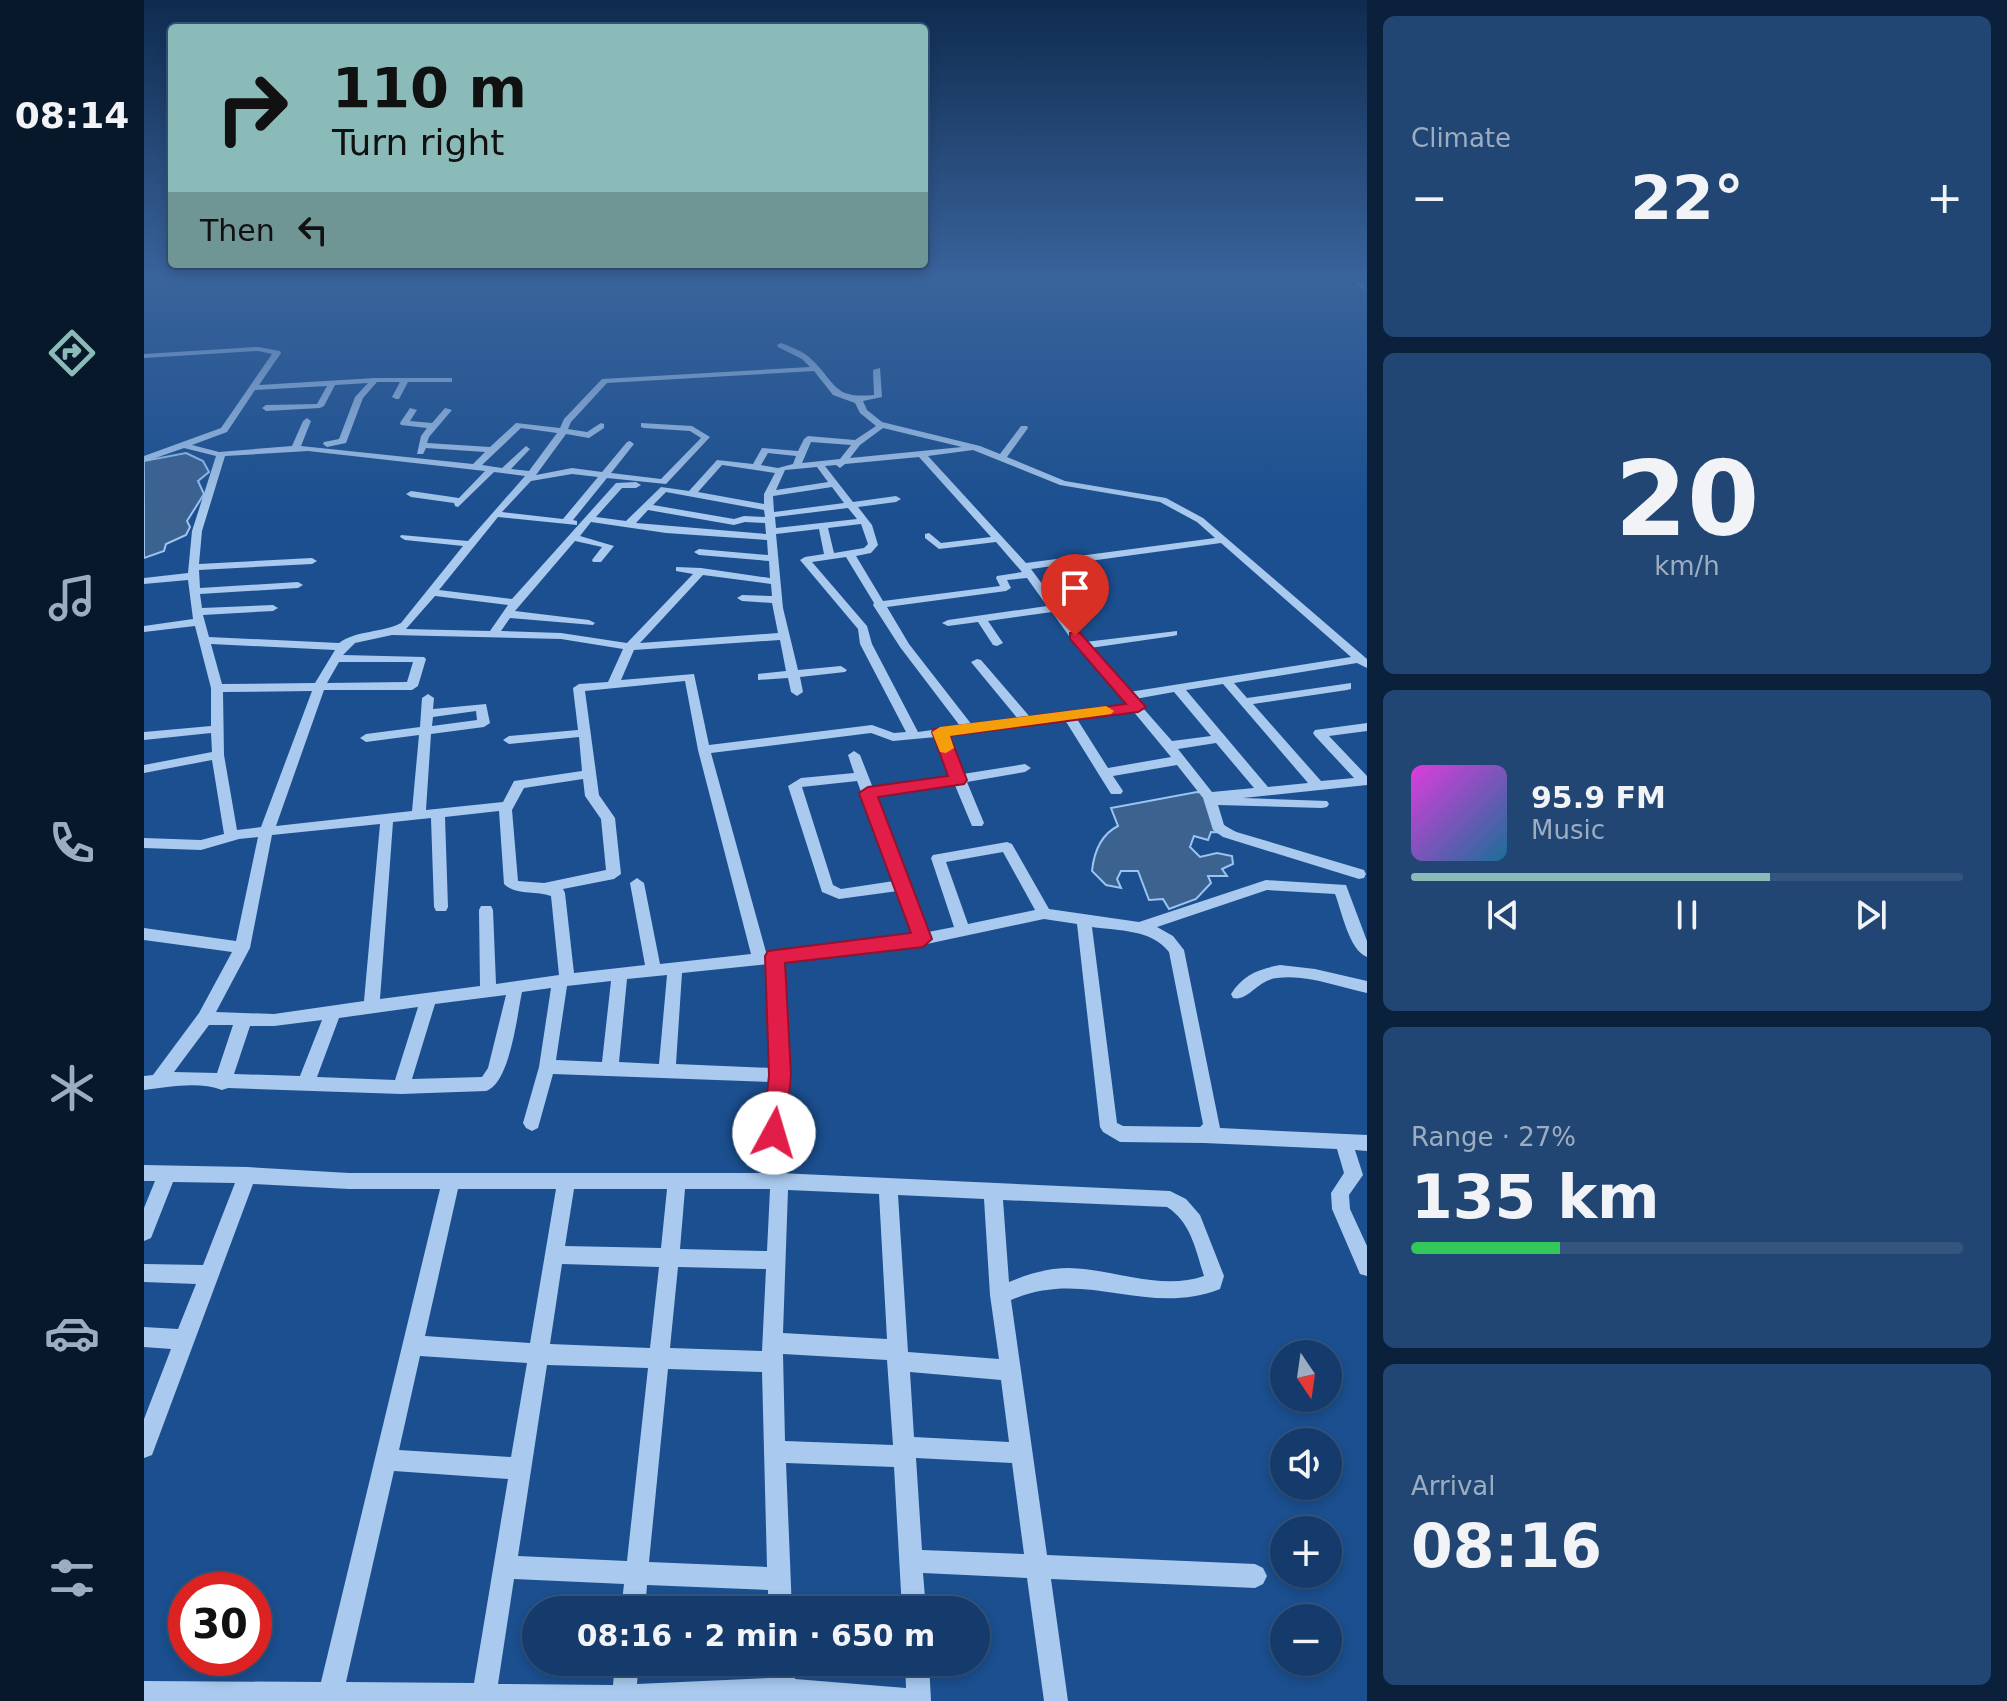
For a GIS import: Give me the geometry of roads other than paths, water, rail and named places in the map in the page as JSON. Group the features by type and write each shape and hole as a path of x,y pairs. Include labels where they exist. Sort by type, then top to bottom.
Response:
{"street":[{"path":"144,459 224,430 276,355"},
{"path":"802,355 836,393 856,399 879,396 877,370"},
{"path":"392,632 405,625 530,476 567,421 605,381 816,369"},
{"path":"396,397 406,379"},
{"path":"255,388 375,380 444,380 434,391"},
{"path":"316,448 343,441 359,397 375,380"},
{"path":"266,408 320,406 333,382"},
{"path":"291,408 302,384"},
{"path":"856,399 880,425 977,448 1063,483 1174,504 1224,540 1363,662"},
{"path":"413,410 404,423 434,426"},
{"path":"417,460 422,445 448,410"},
{"path":"296,448 307,421"},
{"path":"476,466 519,425 592,434 601,426"},
{"path":"184,447 221,454 316,448 506,469 530,476 564,471 664,481 706,437 692,429 644,425"},
{"path":"840,465 857,443 880,425"},
{"path":"1002,458 1024,428"},
{"path":"796,467 808,439 857,443"},
{"path":"566,522 630,444"},
{"path":"422,445 490,450"},
{"path":"691,494 719,463 781,471 977,448"},
{"path":"506,469 526,449"},
{"path":"756,467 765,450 800,454"},
{"path":"221,454 197,531 194,578 198,617 217,688 218,755 230,833 234,836"},
{"path":"923,456 1027,571 1083,646 1169,746 1210,800 1215,822 1228,834 1363,874"},
{"path":"821,467 864,521 873,545 867,551 805,560 863,628 866,644 914,736"},
{"path":"411,494 459,503 493,468"},
{"path":"781,471 769,494 777,600 797,692"},
{"path":"769,494 834,484"},
{"path":"494,633 515,603 619,485 644,486"},
{"path":"629,524 662,489 771,514"},
{"path":"645,507 736,523 771,514 896,499"},
{"path":"495,514 566,522 772,535 864,521"},
{"path":"823,526 829,555"},
{"path":"929,536 936,545 942,546 998,539"},
{"path":"405,537 470,544"},
{"path":"573,537 609,546 597,560"},
{"path":"878,605 1007,588 1001,578 1027,571 1224,540"},
{"path":"699,552 775,559"},
{"path":"849,553 878,605 969,729"},
{"path":"144,581 194,578 312,561"},
{"path":"680,569 776,582"},
{"path":"614,682 630,647 701,571"},
{"path":"194,578 298,585"},
{"path":"432,592 515,603"},
{"path":"742,598 777,600"},
{"path":"144,629 198,617 273,608"},
{"path":"948,623 1057,608"},
{"path":"508,614 589,623"},
{"path":"981,619 997,643"},
{"path":"151,1082 205,1018 242,948 266,833 319,687 339,653 358,638 392,632 494,633 561,636 630,647 783,636"},
{"path":"1083,646 1173,633"},
{"path":"204,640 420,659 412,686 217,688"},
{"path":"977,662 1027,721"},
{"path":"704,750 872,729 893,737 914,736 1069,716 1178,689 1363,662"},
{"path":"762,677 841,670"},
{"path":"588,774 519,784 507,807 511,884 518,887 548,887 614,874 608,818 595,804 588,774 579,688 614,682 690,677 704,750 767,957 780,1075 774,1133"},
{"path":"1226,681 1316,784"},
{"path":"1244,702 1347,686"},
{"path":"1178,689 1263,790"},
{"path":"419,814 428,698"},
{"path":"366,738 484,723 482,707 427,714"},
{"path":"1069,716 1116,791"},
{"path":"1365,781 1319,733 1367,727"},
{"path":"144,736 218,729"},
{"path":"940,732 977,823"},
{"path":"509,740 584,733"},
{"path":"1169,746 1221,738"},
{"path":"144,769 218,755"},
{"path":"854,755 923,939"},
{"path":"1105,773 1180,760"},
{"path":"868,793 1025,768"},
{"path":"862,776 801,782 795,786 827,888 839,894 902,885"},
{"path":"1210,800 1263,790 1365,781"},
{"path":"1210,800 1322,804"},
{"path":"144,843 201,845 234,836 507,807"},
{"path":"438,813 441,907"},
{"path":"371,1007 387,818"},
{"path":"963,932 938,858 1007,847 1044,914"},
{"path":"1144,927 1270,884 1340,889 1363,874"},
{"path":"637,883 653,969"},
{"path":"532,1123 564,981 559,896 548,887"},
{"path":"1340,889 1361,945 1367,951"},
{"path":"486,910 488,991"},
{"path":"205,1018 243,1021 333,1012 620,973 923,939 1044,914 1144,927 1168,940 1176,950 1212,1126 1204,1135"},
{"path":"1084,920 1109,1127 1120,1134 1367,1143"},
{"path":"144,934 242,948"},
{"path":"667,1071 675,967"},
{"path":"1239,994 1248,980 1270,970 1367,987"},
{"path":"610,1069 620,973"},
{"path":"151,1082 479,1086 492,1080 515,988"},
{"path":"401,1087 428,1000"},
{"path":"305,1085 333,1012"},
{"path":"222,1083 243,1021"},
{"path":"547,1067 780,1075"},
{"path":"1343,1142 1354,1175 1340,1193 1341,1209 1367,1267"},
{"path":"144,1173 349,1181 779,1181 1170,1199 1181,1203 1195,1223 1214,1276 1208,1285 1195,1288 1140,1288 1077,1277 1058,1278 1019,1286 1000,1295"},
{"path":"144,1232 167,1173"},
{"path":"144,1447 247,1175"},
{"path":"331,1694 451,1181"},
{"path":"484,1697 566,1181"},
{"path":"634,1596 677,1181"},
{"path":"779,1181 772,1352 780,1596"},
{"path":"888,1187 913,1596"},
{"path":"993,1192 1000,1295 1056,1701"},
{"path":"554,1255 774,1260"},
{"path":"144,1273 209,1275"},
{"path":"144,1337 186,1340"},
{"path":"412,1345 659,1358 772,1352 898,1356 1010,1370"},
{"path":"775,1452 1021,1453"},
{"path":"386,1460 520,1469"},
{"path":"911,1561 1255,1576"},
{"path":"505,1567 779,1579"},
{"path":"624,1697 626,1676"},
{"path":"144,1693 484,1697 783,1695 918,1701 917,1676"}],"water":[{"path":"186,453 203,461 209,472 198,481 204,494 187,521 190,527 186,535 166,544 164,551 144,558 144,461"},
{"path":"1197,792 1207,793 1220,824 1236,833 1211,832 1208,840 1194,836 1190,847 1200,857 1217,853 1232,856 1233,864 1222,869 1227,876 1208,876 1211,883 1196,899 1169,909 1163,899 1149,900 1138,871 1121,871 1117,879 1121,888 1106,885 1092,871 1099,845 1118,826 1111,808"}]}
